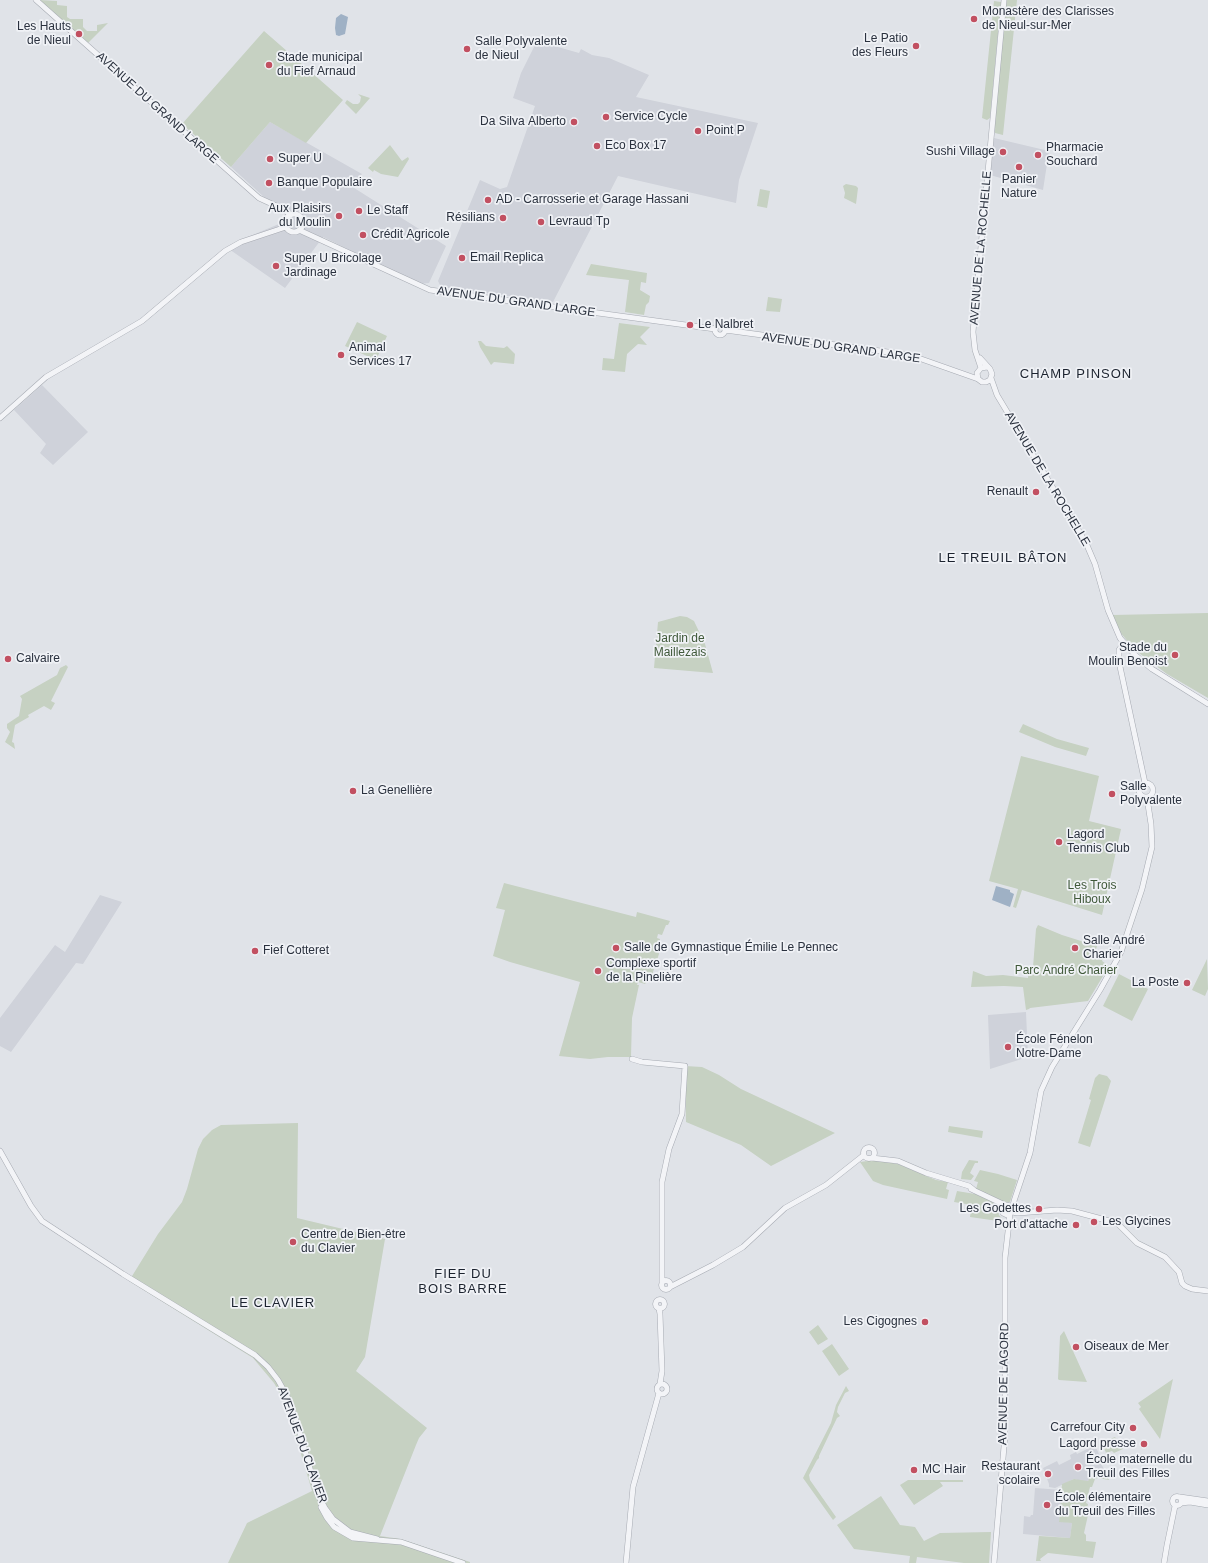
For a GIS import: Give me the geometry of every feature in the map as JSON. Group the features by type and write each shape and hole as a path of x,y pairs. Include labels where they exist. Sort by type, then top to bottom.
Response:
{"street":[{"name":"AVENUE DU GRAND LARGE","path":"36,0 258,198 283,209 290,214"},
{"name":"AVENUE DE LA ROCHELLE","path":"979,369 973,332 1004,0"},
{"path":"283,209 286,219 286,227"},
{"path":"286,219 290,214 296,214 301,217 303,224 302,230 291,231 286,227"},
{"path":"0,418 46,377 142,321 225,251 241,242 286,227"},
{"name":"AVENUE DU GRAND LARGE","path":"302,230 430,290 715,329 716,326 720,325 724,326 725,330 910,355 978,378"},
{"name":"AVENUE DE LA ROCHELLE","path":"976,352 986,367"},
{"path":"986,367 991,371 991,378 984,382 978,378 979,369 986,367"},
{"name":"AVENUE DU GRAND LARGE","path":"955,371 966,372 979,369"},
{"name":"AVENUE DE LA ROCHELLE","path":"991,378 997,395 1080,532 1095,564 1112,621 1124,643 1135,655 1152,669 1208,704"},
{"name":"AVENUE DE LA ROCHELLE","path":"984,382 997,395"},
{"path":"1124,643 1118,650 1119,662 1145,783"},
{"path":"1145,783 1151,785 1153,788 1152,794 1147,798 1142,797 1139,792 1140,787 1145,783"},
{"name":"AVENUE DE LAGORD","path":"994,1563 1004,1435 1005,1258 1008,1210 1014,1201 1030,1153 1041,1091 1047,1078 1100,990 1120,952 1142,889 1152,847 1152,833 1147,798"},
{"path":"632,1059 642,1062 685,1066 682,1114 672,1140 662,1182 662,1275 666,1285 661,1300 655,1304 660,1310"},
{"path":"864,1156 864,1150 868,1148 873,1150 873,1156"},
{"name":"AVENUE DU CLAVIER","path":"0,1151 31,1206 42,1221 130,1278 256,1355 268,1367 278,1380 288,1398 324,1513 334,1527 346,1535 360,1539 377,1539"},
{"path":"666,1285 680,1282 743,1247 785,1208 826,1185 864,1156"},
{"path":"864,1156 869,1159 873,1156 898,1161 926,1173 951,1181 953,1185 974,1190 1008,1210 1018,1213 1057,1210 1072,1211 1117,1223 1137,1243 1166,1257 1179,1272 1185,1286 1192,1289 1208,1291"},
{"path":"626,1563 632,1487 656,1405 661,1393 667,1390 663,1384 662,1371 660,1310 664,1304 661,1300"},
{"path":"661,1393 657,1389 663,1384"},
{"name":"AVENUE DU CLAVIER","path":"317,1493 329,1514 338,1524 350,1532 377,1539 410,1544 463,1563"},
{"path":"1176,1506 1172,1502 1173,1498 1177,1496 1181,1500 1208,1505"},
{"path":"1181,1500 1208,1501"},
{"path":"1164,1563 1166,1545 1176,1506 1179,1505 1181,1500"}],"shaded area":[{"path":"537,41 579,53 581,49 592,55 609,58 649,75 636,97 758,123 739,180 736,203 618,176 553,302 441,287 438,281 480,180 500,189 507,187 535,106 513,98 521,73"},
{"path":"270,122 362,174 351,186 446,246 429,283 420,284 323,237 285,288 226,247 279,224 290,211 264,197 231,167"},
{"path":"994,138 1049,151 1043,190 990,175"},
{"path":"42,385 88,432 53,465 40,453 46,444 14,410"},
{"path":"100,895 122,902 83,964 76,963 11,1052 0,1046 0,1018 55,945 65,952"},
{"name":"École Fénelon Notre-Dame","path":"1026,1012 1028,1057 990,1069 988,1015"},
{"name":"École maternelle du Treuil des Filles","path":"1095,1445 1102,1461 1101,1464 1107,1474 1101,1472 1091,1476 1086,1482 1074,1479 1055,1488 1049,1487 1043,1468 1057,1461 1059,1465 1071,1459 1070,1455 1076,1452 1077,1454"},
{"name":"École élémentaire du Treuil des Filles","path":"1035,1488 1062,1490 1059,1521 1072,1523 1070,1538 1023,1534 1024,1516 1030,1517 1033,1515"}],"green space":[{"path":"39,0 57,1 57,5 67,6 67,17 70,19 83,19 83,27 87,31 97,31 97,25 108,23 88,43"},
{"path":"1006,0 1017,0 1003,135 995,133 994,130"},
{"path":"994,1 1001,2 990,118 987,120 982,118"},
{"name":"Stade municipal du Fief Arnaud","path":"264,31 343,100 306,143 270,122 231,167 182,124"},
{"path":"358,94 370,98 356,114 345,103 347,100 353,104 358,104 361,97"},
{"path":"390,145 402,161 408,157 409,159 398,177 381,174 374,170 373,172 368,168"},
{"path":"846,184 856,186 858,188 856,204 844,198 845,193 843,186"},
{"path":"760,189 770,191 767,208 757,206"},
{"path":"591,264 647,273 646,283 641,282 640,290 650,296 644,315 625,312 629,280 586,275"},
{"path":"768,297 782,299 780,312 766,311"},
{"path":"357,322 387,336 376,360 345,346"},
{"path":"619,323 650,327 640,337 647,345 638,344 627,354 625,372 602,370 603,358 614,359"},
{"path":"478,341 481,341 486,346 504,348 507,346 515,354 514,364 494,362 491,365"},
{"name":"Stade du Moulin Benoist","path":"1208,613 1208,698 1167,674 1135,650 1119,631 1112,615"},
{"name":"Jardin de Maillezais","path":"680,616 687,617 694,621 705,644 713,673 654,668 658,622"},
{"path":"66,665 68,667 51,701 55,703 51,710 44,706 28,715 29,717 15,725 12,742 14,743 15,749 5,742 10,732 7,728 7,724 19,716 22,699 20,696 57,675 60,668"},
{"path":"1023,724 1057,739 1089,748 1086,756 1055,747 1019,732"},
{"name":"Lagord Tennis Club","path":"1021,756 1099,776 1089,821 1121,829 1102,915 1022,890 1016,908 1013,907 1018,889 989,881"},
{"name":"Complexe sportif de la Pinelière","path":"504,883 636,917 637,912 670,921 668,925 666,925 662,935 658,934 657,938 660,939 659,944 656,944 655,946 658,949 659,954 652,975 645,984 638,982 637,985 639,985 632,1018 631,1057 590,1059 559,1056 580,982 493,956 505,910 496,908"},
{"name":"Parc André Charier","path":"1038,925 1062,935 1097,946 1094,956 1103,958 1102,961 1109,966 1088,1001 1030,1008 1026,1010 1023,987 971,987 973,971 986,976 1003,975 1028,978 1029,966 1033,967 1036,929"},
{"path":"1207,959 1208,989 1205,996 1192,990"},
{"path":"1119,974 1148,989 1132,1021 1103,1006"},
{"path":"685,1066 702,1067 719,1075 741,1089 835,1133 771,1166 741,1145 686,1122"},
{"path":"1099,1074 1107,1076 1111,1081 1090,1147 1078,1143 1091,1100 1089,1099 1095,1078"},
{"path":"298,1123 297,1218 385,1239 365,1357 356,1371 427,1428 419,1438 380,1536 401,1539 470,1563 228,1563 247,1523 312,1491 290,1417 281,1395 274,1383 253,1358 129,1281 158,1234 182,1202 198,1149 203,1139 212,1130 221,1125"},
{"path":"949,1126 983,1131 982,1138 948,1132"},
{"path":"875,1160 898,1164 936,1180 948,1182 946,1189 949,1190 947,1199 883,1185 873,1181 860,1162"},
{"path":"969,1160 978,1161 978,1163 975,1163 970,1173 974,1176 971,1180 961,1179 962,1172"},
{"path":"980,1170 1017,1180 1010,1202 1005,1203 976,1189 978,1182 974,1181"},
{"path":"957,1191 976,1193 994,1203 997,1206 999,1215 1005,1222 970,1217 971,1211 966,1204 954,1202"},
{"path":"818,1325 828,1339 818,1345 809,1332"},
{"path":"1064,1331 1087,1382 1058,1379 1060,1336"},
{"path":"832,1344 849,1369 839,1376 822,1351"},
{"path":"1173,1379 1160,1439 1139,1409 1141,1407 1138,1403"},
{"path":"846,1386 849,1391 845,1393 838,1407 837,1412 840,1416 837,1418 819,1458 809,1475 810,1480 836,1517 833,1520 803,1478 831,1423 836,1405"},
{"path":"1115,1437 1123,1449 1114,1453 1112,1451 1106,1453 1102,1442"},
{"path":"1099,1470 1102,1473 1107,1474 1109,1480 1098,1478 1095,1479 1092,1487 1090,1487 1086,1503 1088,1504 1086,1514 1088,1515 1084,1533 1086,1535 1086,1541 1096,1542 1093,1558 1048,1553 1040,1559 1041,1561 1036,1561 1039,1536 1070,1538 1072,1523 1059,1522 1062,1484 1074,1479 1088,1481 1091,1476 1090,1474"},
{"path":"908,1480 963,1480 963,1482 940,1482 943,1486 914,1505 900,1485"},
{"path":"881,1496 900,1525 915,1527 924,1541 940,1533 991,1532 989,1563 964,1563 917,1557 916,1563 909,1563 910,1556 854,1549 837,1525"}],"water":[{"path":"341,14 348,17 345,34 339,36 336,35 335,28 336,18"},
{"path":"996,886 1010,890 1010,892 1014,894 1010,907 992,900"}],"place":[{"name":"Monastère des Clarisses de Nieul-sur-Mer","path":"974,19"},
{"name":"Les Hauts de Nieul","path":"79,34"},
{"name":"Le Patio des Fleurs","path":"916,46"},
{"name":"Salle Polyvalente de Nieul","path":"467,49"},
{"name":"Stade municipal du Fief Arnaud","path":"269,65"},
{"name":"Service Cycle","path":"606,117"},
{"name":"Da Silva Alberto","path":"574,122"},
{"name":"Point P","path":"698,131"},
{"name":"Eco Box 17","path":"597,146"},
{"name":"Sushi Village","path":"1003,152"},
{"name":"Pharmacie Souchard","path":"1038,155"},
{"name":"Super U","path":"270,159"},
{"name":"Panier Nature","path":"1019,167"},
{"name":"Banque Populaire","path":"269,183"},
{"name":"AD - Carrosserie et Garage Hassani","path":"488,200"},
{"name":"Le Staff","path":"359,211"},
{"name":"Aux Plaisirs du Moulin","path":"339,216"},
{"name":"Résilians","path":"503,218"},
{"name":"Levraud Tp","path":"541,222"},
{"name":"Crédit Agricole","path":"363,235"},
{"name":"Email Replica","path":"462,258"},
{"name":"Super U Bricolage Jardinage","path":"276,266"},
{"name":"Le Nalbret","path":"690,325"},
{"name":"Animal Services 17","path":"341,355"},
{"name":"Renault","path":"1036,492"},
{"name":"Stade du Moulin Benoist","path":"1175,655"},
{"name":"Calvaire","path":"8,659"},
{"name":"La Genellière","path":"353,791"},
{"name":"Salle Polyvalente","path":"1112,794"},
{"name":"Lagord Tennis Club","path":"1059,842"},
{"name":"Salle de Gymnastique Émilie Le Pennec","path":"616,948"},
{"name":"Salle André Charier","path":"1075,948"},
{"name":"Fief Cotteret","path":"255,951"},
{"name":"Complexe sportif de la Pinelière","path":"598,971"},
{"name":"La Poste","path":"1187,983"},
{"name":"École Fénelon Notre-Dame","path":"1008,1047"},
{"name":"Les Godettes","path":"1039,1209"},
{"name":"Les Glycines","path":"1094,1222"},
{"name":"Port d'attache","path":"1076,1225"},
{"name":"Centre de Bien-être du Clavier","path":"293,1242"},
{"name":"Les Cigognes","path":"925,1322"},
{"name":"Oiseaux de Mer","path":"1076,1347"},
{"name":"Carrefour City","path":"1133,1428"},
{"name":"Lagord presse","path":"1144,1444"},
{"name":"École maternelle du Treuil des Filles","path":"1078,1467"},
{"name":"MC Hair","path":"914,1470"},
{"name":"Restaurant scolaire","path":"1048,1474"},
{"name":"École élémentaire du Treuil des Filles","path":"1047,1505"}],"district":[{"name":"CHAMP PINSON","path":"1076,374"},
{"name":"LE TREUIL BÂTON","path":"1003,558"},
{"name":"FIEF DU BOIS BARRE","path":"463,1282"},
{"name":"LE CLAVIER","path":"273,1303"}],"park label":[{"name":"Les Trois Hiboux","path":"1092,893"}]}
